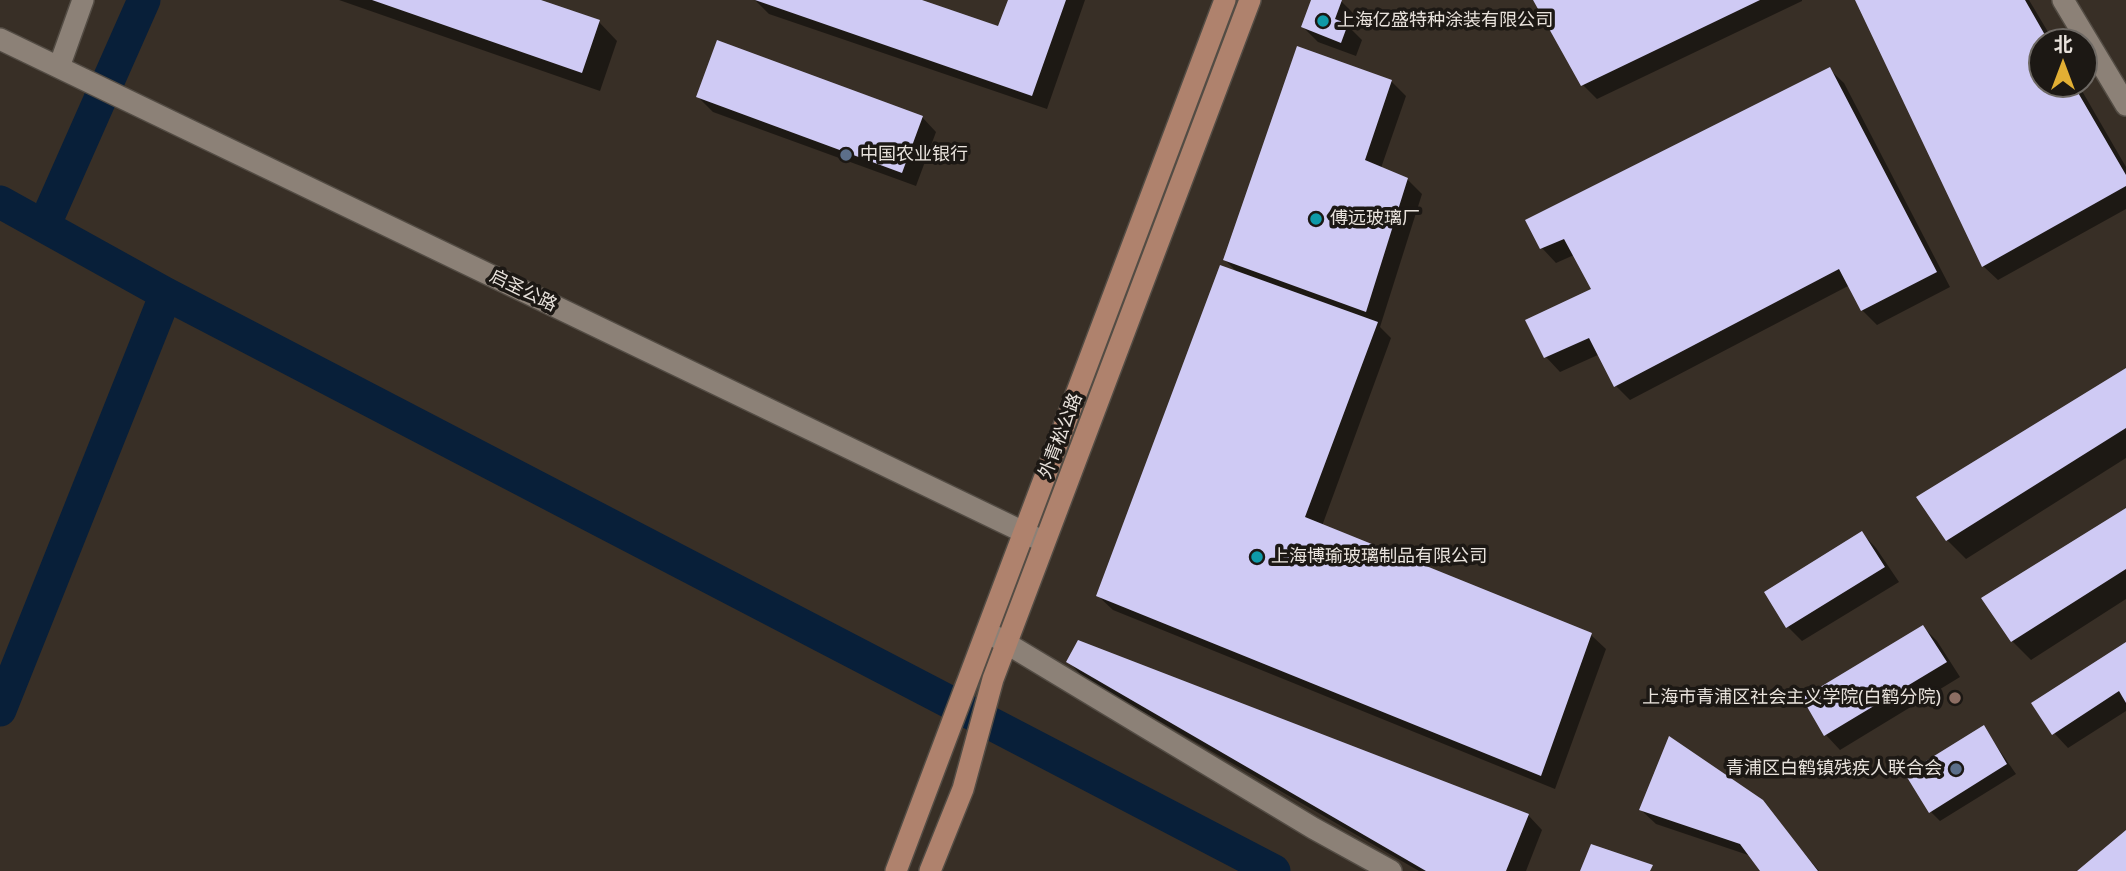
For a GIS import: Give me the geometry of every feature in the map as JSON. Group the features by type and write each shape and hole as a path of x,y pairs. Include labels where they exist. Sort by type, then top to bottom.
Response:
{"main road":[{"name":"外青松公路","path":"896,871 1225,0"},
{"name":"外青松公路","path":"930,871 963,789 993,678 1250,0"}],"street":[{"path":"59,67 83,0"},
{"path":"2063,0 2126,105"},
{"name":"启圣公路","path":"0,39 1045,542"},
{"path":"987,631 1006,646 1391,871"}],"building":[{"path":"372,0 541,0 600,20 582,73"},
{"path":"755,0 922,0 998,26 1008,0 1066,0 1032,96"},
{"name":"上海亿盛特种涂装有限公司","path":"1311,0 1342,0 1335,19 1348,24 1341,43 1301,27"},
{"path":"1533,0 1760,0 1581,86"},
{"path":"1855,0 2025,0 2041,28 2028,28 2028,98 2081,98 2126,175 2126,186 1982,267"},
{"path":"717,40 923,116 902,173 696,97"},
{"name":"傅远玻璃厂","path":"1297,46 1392,80 1365,160 1408,178 1366,312 1223,260"},
{"path":"1830,67 1937,272 1861,311 1839,269 1614,387 1589,338 1544,358 1525,320 1591,289 1564,239 1540,249 1525,220"},
{"name":"上海博瑜玻璃制品有限公司","path":"1220,265 1378,322 1305,517 1592,633 1541,776 1096,596"},
{"path":"2126,368 2126,428 1946,541 1916,497"},
{"path":"2126,508 2126,569 2011,642 1981,598"},
{"path":"1862,531 1885,567 1786,628 1764,592"},
{"path":"1923,625 1947,662 1824,736 1802,698"},
{"path":"1078,640 1529,814 1506,871 1426,871 1066,662"},
{"path":"2126,642 2126,703 2119,691 2052,735 2031,703"},
{"name":"青浦区白鹤镇残疾人联合会","path":"1984,725 2007,764 1929,813 1905,774"},
{"path":"1669,736 1763,800 1818,871 1760,871 1740,844 1639,810"},
{"path":"2126,830 2126,871 2077,871"},
{"path":"1591,844 1653,865 1650,871 1580,871"}],"waterway":[{"path":"44,226 144,0"},
{"path":"0,202 166,294 1274,871"},
{"path":"0,710 166,294"}],"place":[{"name":"上海亿盛特种涂装有限公司","path":"1323,21"},
{"name":"中国农业银行","path":"846,155"},
{"name":"傅远玻璃厂","path":"1316,219"},
{"name":"上海博瑜玻璃制品有限公司","path":"1257,557"},
{"name":"上海市青浦区社会主义学院(白鹤分院)","path":"1955,698"},
{"name":"青浦区白鹤镇残疾人联合会","path":"1956,769"}]}
